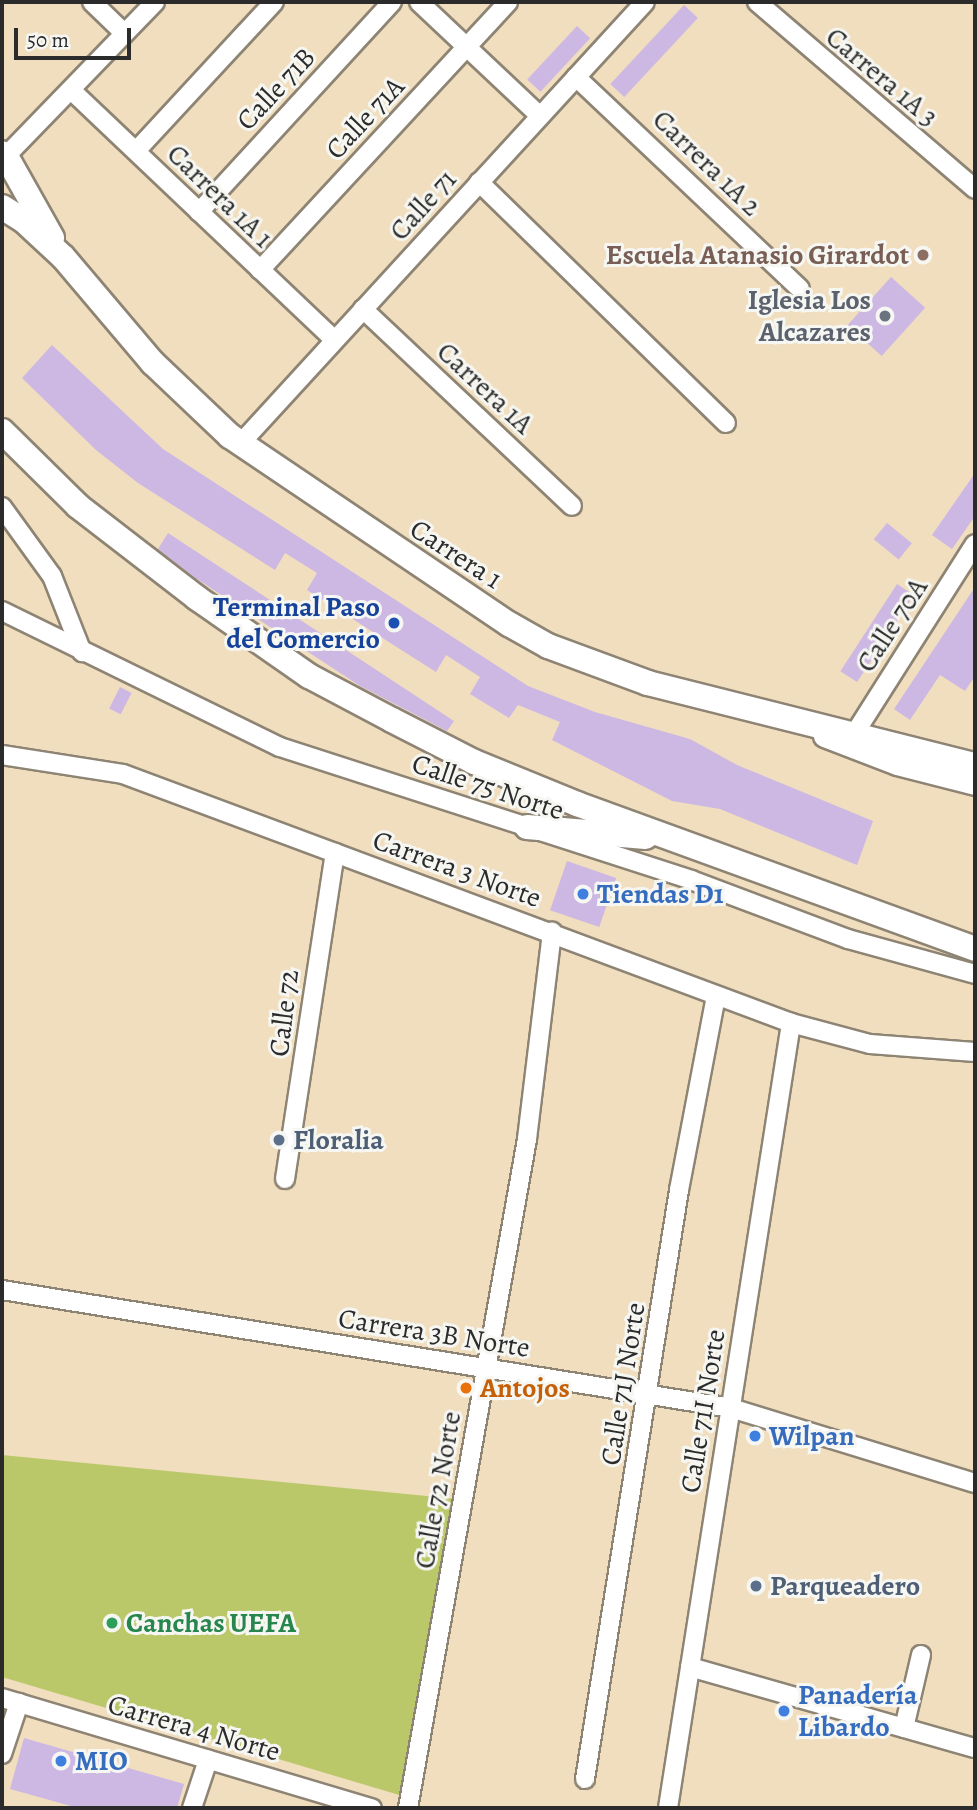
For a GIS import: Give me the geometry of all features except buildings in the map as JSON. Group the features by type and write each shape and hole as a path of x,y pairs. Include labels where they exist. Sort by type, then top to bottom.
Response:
{"highway":[{"path":"4,153 63,257"},
{"name":"Carrera 1","path":"2,207 23,220 63,257 153,363 240,444 548,646 648,683 775,718"},
{"path":"2,431 78,506 130,549 309,676 474,762 577,804 685,840 735,863 975,949"},
{"path":"775,718 975,765"},
{"path":"527,827 685,840"}],"main road":[{"name":"Carrera 1","path":"775,718 897,764 975,784"}],"street":[{"path":"92,2 124,33"},
{"path":"4,153 71,90 155,2"},
{"path":"135,151 274,2"},
{"name":"Calle 71B","path":"199,212 392,2"},
{"path":"419,2 540,116"},
{"name":"Calle 71A","path":"260,270 509,2"},
{"name":"Calle 71","path":"240,444 645,2"},
{"name":"Carrera 1A 3","path":"757,2 975,189"},
{"name":"Carrera 1A 2","path":"576,77 800,289"},
{"name":"Carrera 1A 1","path":"71,90 334,340"},
{"path":"479,182 726,423"},
{"name":"Carrera 1A","path":"363,309 572,506"},
{"path":"2,507 52,576 82,652"},
{"name":"Calle 70A","path":"853,736 975,544"},
{"name":"Calle 75 Norte","path":"2,611 280,747 691,880 848,939 975,974"},
{"name":"Carrera 3 Norte","path":"2,755 123,774 552,931 791,1023 870,1044 975,1052"},
{"name":"Calle 72","path":"285,1179 335,853"},
{"name":"Calle 72 Norte","path":"408,1808 527,1139 552,931"},
{"name":"Calle 71J Norte","path":"585,1779 649,1395 679,1190 716,996"},
{"name":"Calle 71I Norte","path":"668,1808 791,1023"},
{"name":"Carrera 3B Norte","path":"2,1290 731,1408 975,1483"},
{"path":"904,1728 921,1656"},
{"path":"690,1667 975,1748"},
{"path":"2,1754 10,1701"},
{"name":"Carrera 4 Norte","path":"10,1701 372,1808"},
{"path":"192,1808 208,1760"}],"green space":[{"path":"2,1455 458,1499 406,1797 2,1677"}],"place":[{"name":"Escuela Atanasio Girardot","path":"923,255"},
{"name":"Iglesia Los Alcazares","path":"885,316"},
{"name":"Terminal Paso del Comercio","path":"394,623"},
{"name":"Tiendas D1","path":"583,894"},
{"name":"Floralia","path":"279,1140"},
{"name":"Antojos","path":"466,1388"},
{"name":"Wilpan","path":"755,1436"},
{"name":"Parqueadero","path":"756,1586"},
{"name":"Canchas UEFA","path":"112,1623"},
{"name":"Panadería Libardo","path":"784,1711"},
{"name":"MIO","path":"61,1761"}]}
